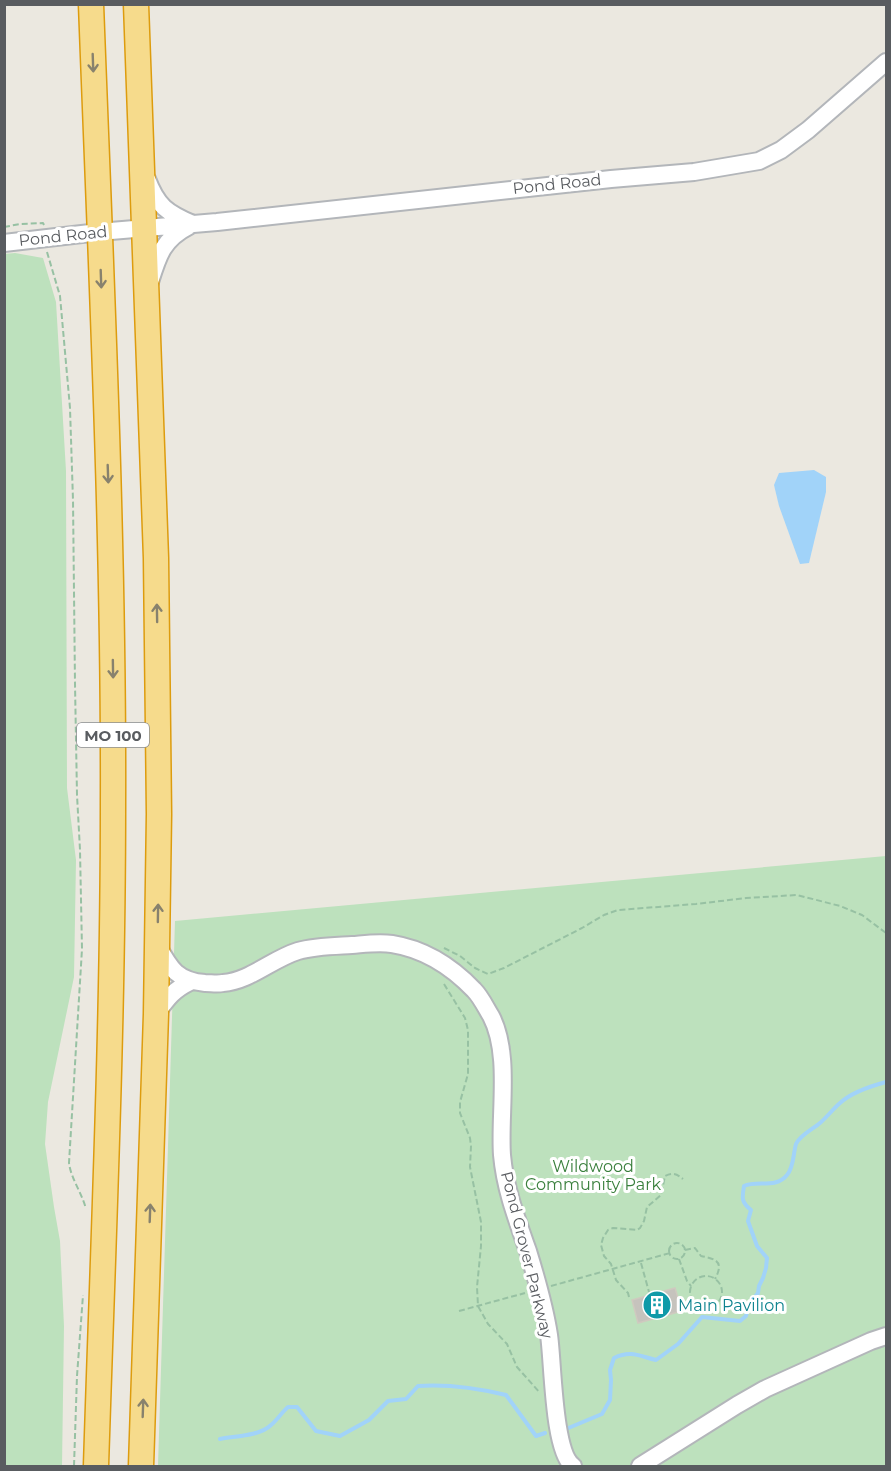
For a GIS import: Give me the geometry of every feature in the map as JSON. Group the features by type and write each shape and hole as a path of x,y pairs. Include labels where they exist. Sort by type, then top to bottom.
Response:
{"highway":[{"name":"MO 100","path":"91,4 111,562 113,817 110,1030 96,1467"},
{"name":"MO 100","path":"136,4 157,611 159,804 156,1014 141,1467"}],"street":[{"name":"Pond Road","path":"4,243 538,186 694,172 759,161 781,150 808,130 886,62"},
{"path":"142,166 153,194 160,204 169,213 194,224"},
{"name":"Pond Road","path":"147,294 164,246 176,233 194,224"},
{"path":"156,1014 169,996 190,982 168,964 157,944"},
{"name":"Pond Grover Parkway","path":"190,982 231,982 292,953 307,949 391,944 418,950 434,958 475,991 492,1018 502,1050 502,1156 507,1186 538,1289 549,1336 558,1425 564,1454 573,1467"},
{"path":"640,1467 765,1389 886,1336"}],"path":[{"path":"4,227 44,223 48,257 60,296 70,408 74,500 75,684 82,949 69,1163 83,1198 86,1216"},
{"path":"434,958 439,948 446,948 488,974 618,910 797,895 840,906 862,915 886,933"},
{"path":"443,981 465,1018 468,1030 468,1074 460,1101 460,1113 470,1138 470,1167 481,1222 478,1306 488,1324 507,1344 517,1367 541,1394"},
{"path":"629,1297 616,1280 611,1264 604,1256 601,1245 603,1239 608,1230 613,1228 637,1230 640,1228 647,1207 661,1195 665,1176 673,1173 683,1179"},
{"path":"679,1259 673,1258 670,1249 674,1244 681,1245 685,1250"},
{"path":"685,1250 695,1248 701,1256 716,1260 719,1266 715,1279"},
{"path":"679,1259 685,1250"},
{"path":"459,1311 670,1253"},
{"path":"679,1259 691,1286"},
{"path":"640,1263 649,1292"},
{"path":"708,1276 720,1284 722,1294 718,1303 709,1308 699,1307 694,1304 690,1295 691,1286 699,1278 708,1276"},
{"path":"74,1467 83,1289"}],"green space":[{"path":"15,253 43,258 56,302 66,471 67,788 76,860 74,977 48,1102 45,1144 60,1241 64,1326 62,1466 4,1466 4,254"},
{"name":"Wildwood Community Park","path":"886,856 886,1466 158,1466 175,921"}],"water":[{"path":"814,470 826,477 826,492 809,563 800,564 779,506 774,485 779,473"}],"building":[{"name":"Main Pavilion","path":"675,1288 682,1311 638,1323 632,1300"}],"waterway":[{"path":"566,1429 602,1414 610,1400 610,1370 614,1358 630,1354 656,1360 678,1344 702,1317 740,1321 746,1316 749,1304 758,1293 767,1258 757,1246 748,1221 751,1210 743,1200 744,1186 772,1183 783,1179 791,1168 796,1144 800,1138 845,1099 862,1090 886,1082"},
{"path":"220,1439 247,1435 266,1429 288,1407 297,1407 316,1431 340,1436 369,1420 388,1401 406,1399 418,1386 462,1387 506,1395 536,1436 545,1433"}],"place":[{"name":"Main Pavilion","path":"657,1305"}]}
